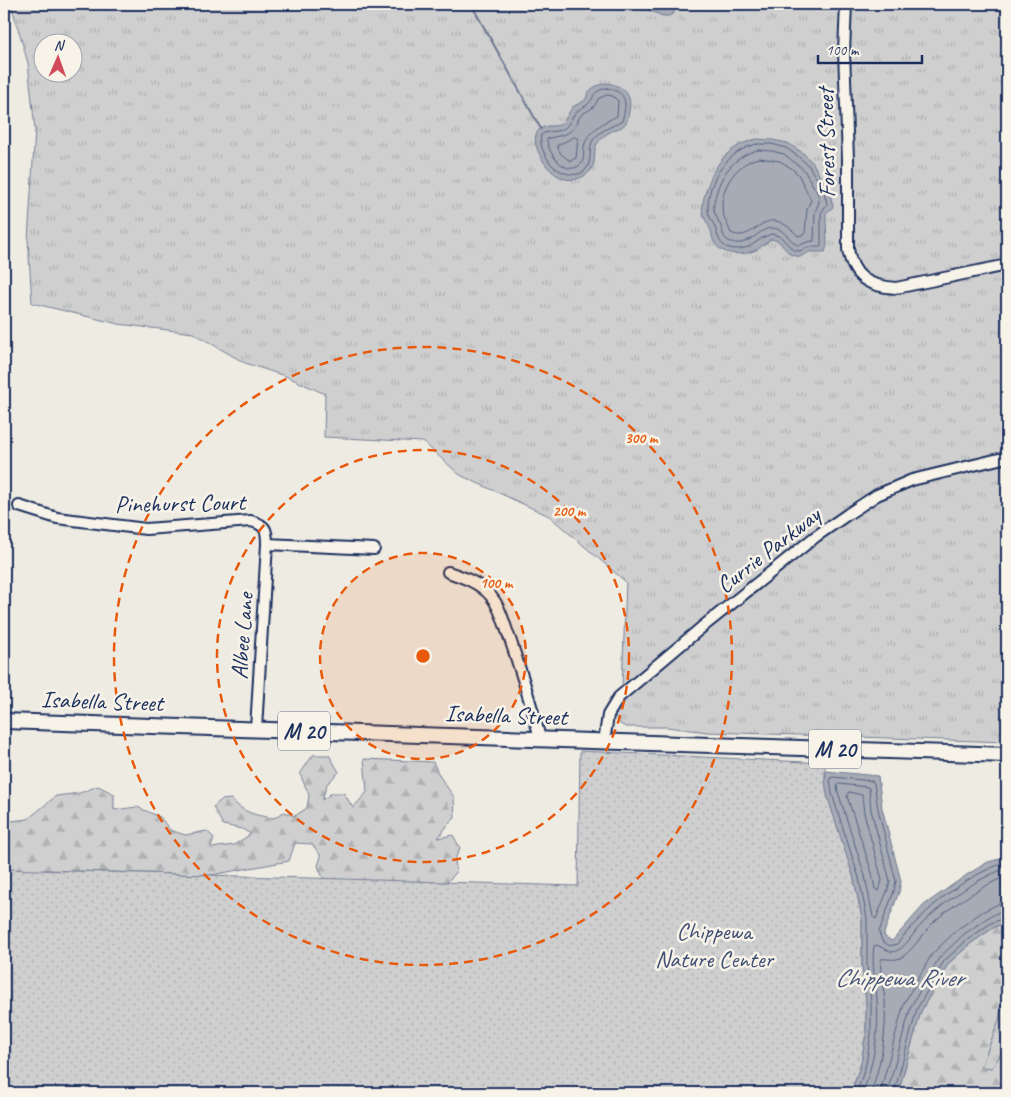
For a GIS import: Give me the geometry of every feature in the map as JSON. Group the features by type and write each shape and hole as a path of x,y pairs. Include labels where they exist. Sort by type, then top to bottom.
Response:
{"highway":[{"name":"Isabella Street","path":"4,721 1007,755"}],"street":[{"name":"Forest Street","path":"846,4 844,52 848,159 848,249 850,262 861,279 879,287 896,288 1007,265"},
{"name":"Currie Parkway","path":"604,742 608,715 619,697 700,628 815,537 877,495 912,480 1007,458"},
{"name":"Pinehurst Court","path":"19,506 57,518 146,529 251,521 260,523 267,532 268,544"},
{"path":"268,544 374,549"},
{"name":"Albee Lane","path":"256,729 268,544"},
{"path":"448,572 480,586 491,596 499,609 530,696 540,739"}],"green space":[{"path":"11,4 1007,4 1007,742 708,732 666,727 626,727 620,724 615,716 622,688 626,582 549,516 460,475 423,442 324,437 325,394 288,377 245,363 193,333 118,324 32,303 28,240 35,130 28,63"},
{"name":"Chippewa Nature Center","path":"580,751 825,763 825,781 854,879 862,918 862,965 866,1002 866,1033 861,1063 851,1093 4,1093 4,869 578,886"},
{"path":"313,755 329,755 339,772 327,784 322,800 332,793 344,793 353,808 367,792 364,759 433,762 440,777 454,797 455,818 438,838 453,835 460,848 455,859 456,873 447,882 431,892 342,889 323,878 318,866 321,856 312,844 295,843 289,861 211,875 45,870 4,880 4,822 28,819 56,796 80,793 98,786 114,794 114,810 137,807 160,817 170,830 185,835 207,831 214,838 211,848 234,845 251,834 242,829 223,825 213,807 221,800 231,799 241,808 256,815 274,818 284,812 295,816 307,808 309,795 300,774"},
{"path":"1007,921 1007,993 1003,997 999,1020 981,1067 992,1068 1003,1050 1007,1047 1007,1093 898,1093 921,1011 948,964 970,944"},
{"path":"1007,993 1007,1047 1003,1050 992,1069 981,1067 999,1020 1003,997"}],"water":[{"path":"594,4 673,4 675,8 674,13 669,16 663,16 645,9"},
{"path":"607,83 618,86 628,95 630,105 626,122 622,127 603,137 597,144 593,166 587,174 569,180 557,175 543,161 536,146 536,134 543,128 562,123 573,107 583,102 591,90 596,86"},
{"path":"757,139 788,143 803,153 813,163 829,189 833,207 826,213 827,244 825,252 809,252 800,257 790,254 778,241 771,239 756,250 739,254 733,254 717,247 702,211 709,181 724,157 738,146"},
{"name":"Chippewa River","path":"826,771 878,776 882,808 901,881 899,892 884,933 885,937 892,941 924,905 988,862 1007,857 1007,921 970,944 948,964 921,1011 898,1093 851,1093 861,1063 866,1033 866,1002 862,965 862,918 854,879 827,795"}],"waterway":[{"path":"471,4 541,129"}]}
